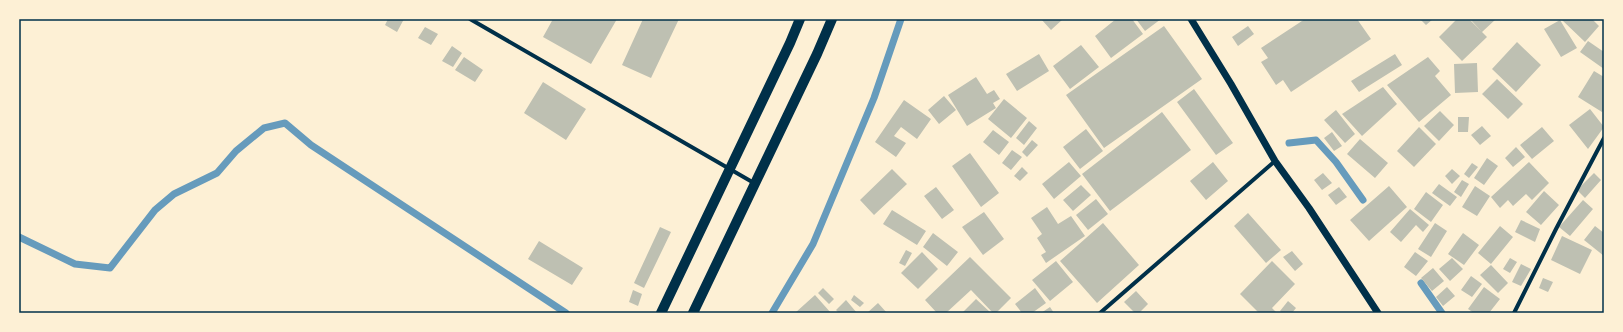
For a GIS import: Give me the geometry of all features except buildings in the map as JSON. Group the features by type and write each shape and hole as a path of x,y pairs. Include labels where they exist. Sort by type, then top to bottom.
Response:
{"main road":[{"path":"661,313 800,19"},
{"path":"693,313 817,54 832,19"}],"street":[{"path":"470,19 755,184"},
{"path":"1191,19 1231,84 1275,161 1309,208 1378,313"},
{"path":"1514,313 1604,138"},
{"path":"1100,313 1275,161"}],"waterway":[{"path":"772,313 813,244 874,98 901,19"},
{"path":"19,237 75,264 110,268 155,210 174,194 217,173 236,151 264,128 285,123 311,145 566,313"},
{"path":"1289,143 1316,140 1336,162 1363,200"},
{"path":"1421,283 1442,313"}]}
